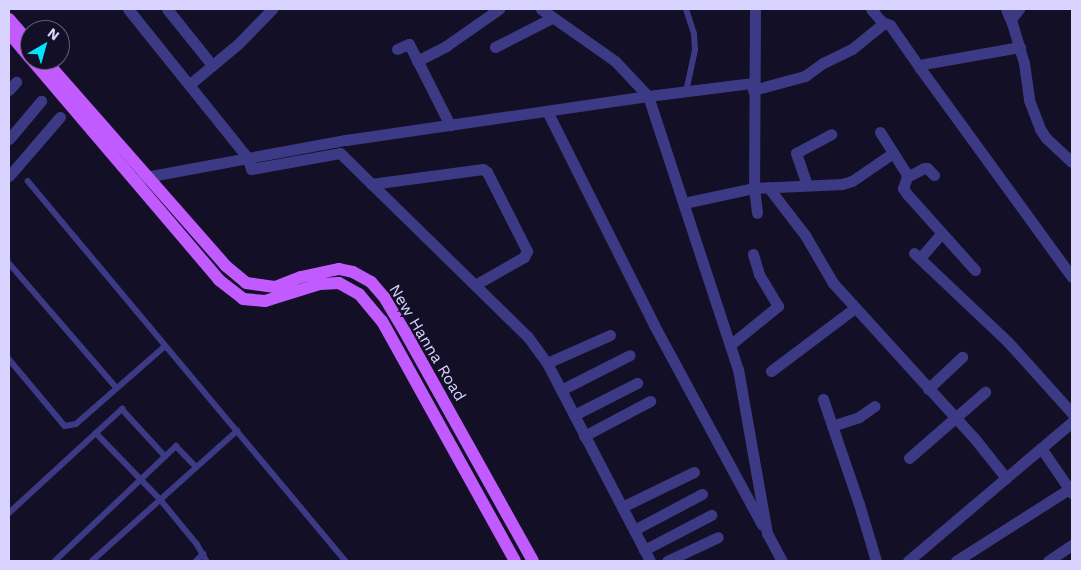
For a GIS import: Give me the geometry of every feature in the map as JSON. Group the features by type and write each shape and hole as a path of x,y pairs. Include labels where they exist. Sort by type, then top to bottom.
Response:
{"main road":[{"path":"9,19 20,32"},
{"name":"New Hanna Road","path":"9,33 20,46"},
{"name":"New Hanna Road","path":"40,70 219,280 243,299 265,301 320,284 339,283 359,294 382,320 515,561"},
{"name":"New Hanna Road","path":"54,70 226,266 246,283 275,287 301,277 340,269 353,272 371,282 384,297 405,332 533,561"}],"street":[{"path":"128,9 248,158 251,169 340,153 528,337 547,363 650,561"},
{"path":"167,9 212,65"},
{"path":"190,84 238,44 272,9"},
{"path":"417,61 446,46 499,9"},
{"path":"541,9 615,61 648,96 738,369 767,533"},
{"path":"755,9 753,86 754,188 757,213"},
{"path":"870,9 884,23 890,26 1072,277"},
{"path":"1019,9 1008,14 1020,47 1029,100 1040,129 1046,138 1072,162"},
{"path":"495,47 552,18"},
{"path":"134,180 146,176 346,140 648,96 753,86 805,76 823,63 852,49 884,23"},
{"path":"397,49 408,44 450,125"},
{"path":"920,68 924,64 1020,47"},
{"path":"9,139 41,101"},
{"path":"547,111 654,325 782,561"},
{"path":"9,176 60,118"},
{"path":"880,132 907,177"},
{"path":"807,185 796,153 831,134"},
{"path":"684,203 754,188 842,184 852,181 893,153"},
{"path":"934,175 928,168 924,168 907,177 903,183 907,194 975,270"},
{"path":"371,184 483,169 487,172 527,251 524,257 475,285"},
{"path":"768,187 805,235 833,283 955,418 1006,478"},
{"path":"942,233 917,256 1008,342 1072,412"},
{"path":"730,345 778,306 760,274 753,254"},
{"path":"771,371 855,308"},
{"path":"547,363 610,335"},
{"path":"561,390 630,355"},
{"path":"928,389 962,357"},
{"path":"574,416 636,383"},
{"path":"909,458 985,392"},
{"path":"824,399 876,561"},
{"path":"584,436 650,401"},
{"path":"832,426 859,417 875,406"},
{"path":"908,561 1072,422"},
{"path":"956,561 1071,490 1041,448"},
{"path":"622,507 694,472"},
{"path":"634,530 702,494"},
{"path":"644,550 711,515"},
{"path":"667,561 718,537"},
{"path":"1048,561 1072,545"}],"lane":[{"path":"686,9 694,34 695,50 686,92"},
{"path":"28,181 346,561"},
{"path":"9,263 116,387"},
{"path":"9,359 65,426 76,424 165,346"},
{"path":"9,513 122,410 165,456"},
{"path":"96,432 160,499 208,561"},
{"path":"92,561 237,432"},
{"path":"55,561 176,446 196,467"},
{"path":"196,561 203,554"}]}
